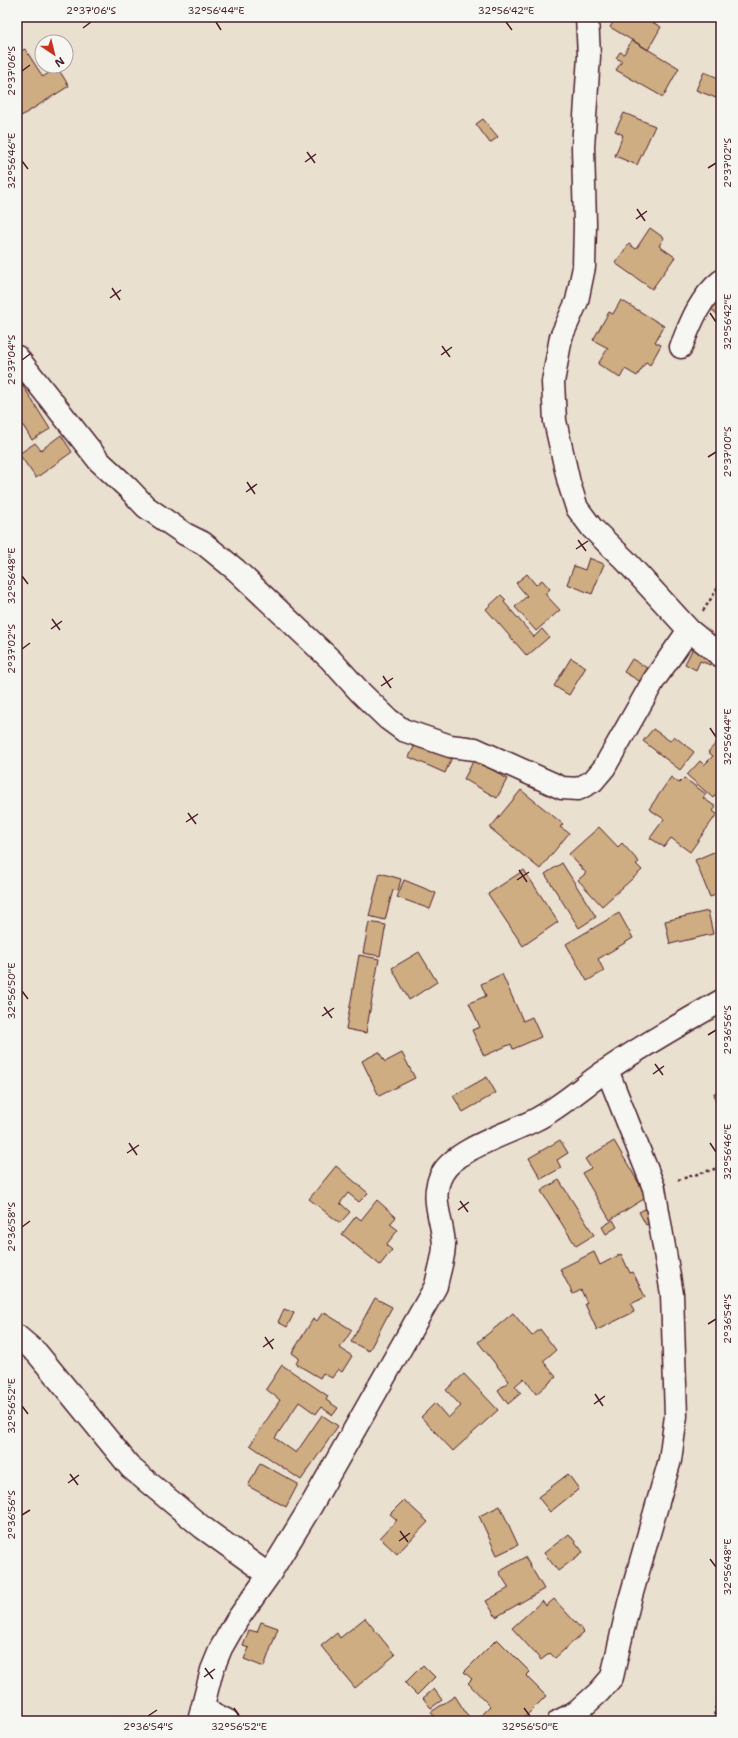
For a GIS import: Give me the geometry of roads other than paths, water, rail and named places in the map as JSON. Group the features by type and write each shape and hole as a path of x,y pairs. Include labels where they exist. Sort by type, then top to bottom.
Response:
{"street":[{"path":"587,17 589,56 583,147 585,224 584,267 578,301 561,337 553,382 555,421 569,483 577,508 592,528 625,560 692,632 721,656"},
{"path":"681,347 693,316 711,290 721,281"},
{"path":"17,357 99,461 146,507 185,534 202,543 236,570 331,660 361,693 388,719 403,730 450,746 475,749 562,788 578,789 593,781 604,768 654,680 692,632"},
{"path":"228,1721 201,1715 212,1670 221,1648 237,1620 269,1575 436,1286 444,1246 435,1195 442,1173 457,1158 487,1141 536,1120 555,1109 607,1070 641,1048 721,1001"},
{"path":"559,1721 576,1712 599,1692 612,1677 629,1603 670,1460 676,1416 672,1294 654,1188 607,1070"},
{"path":"17,1336 37,1353 131,1468 202,1527 269,1575"}]}
